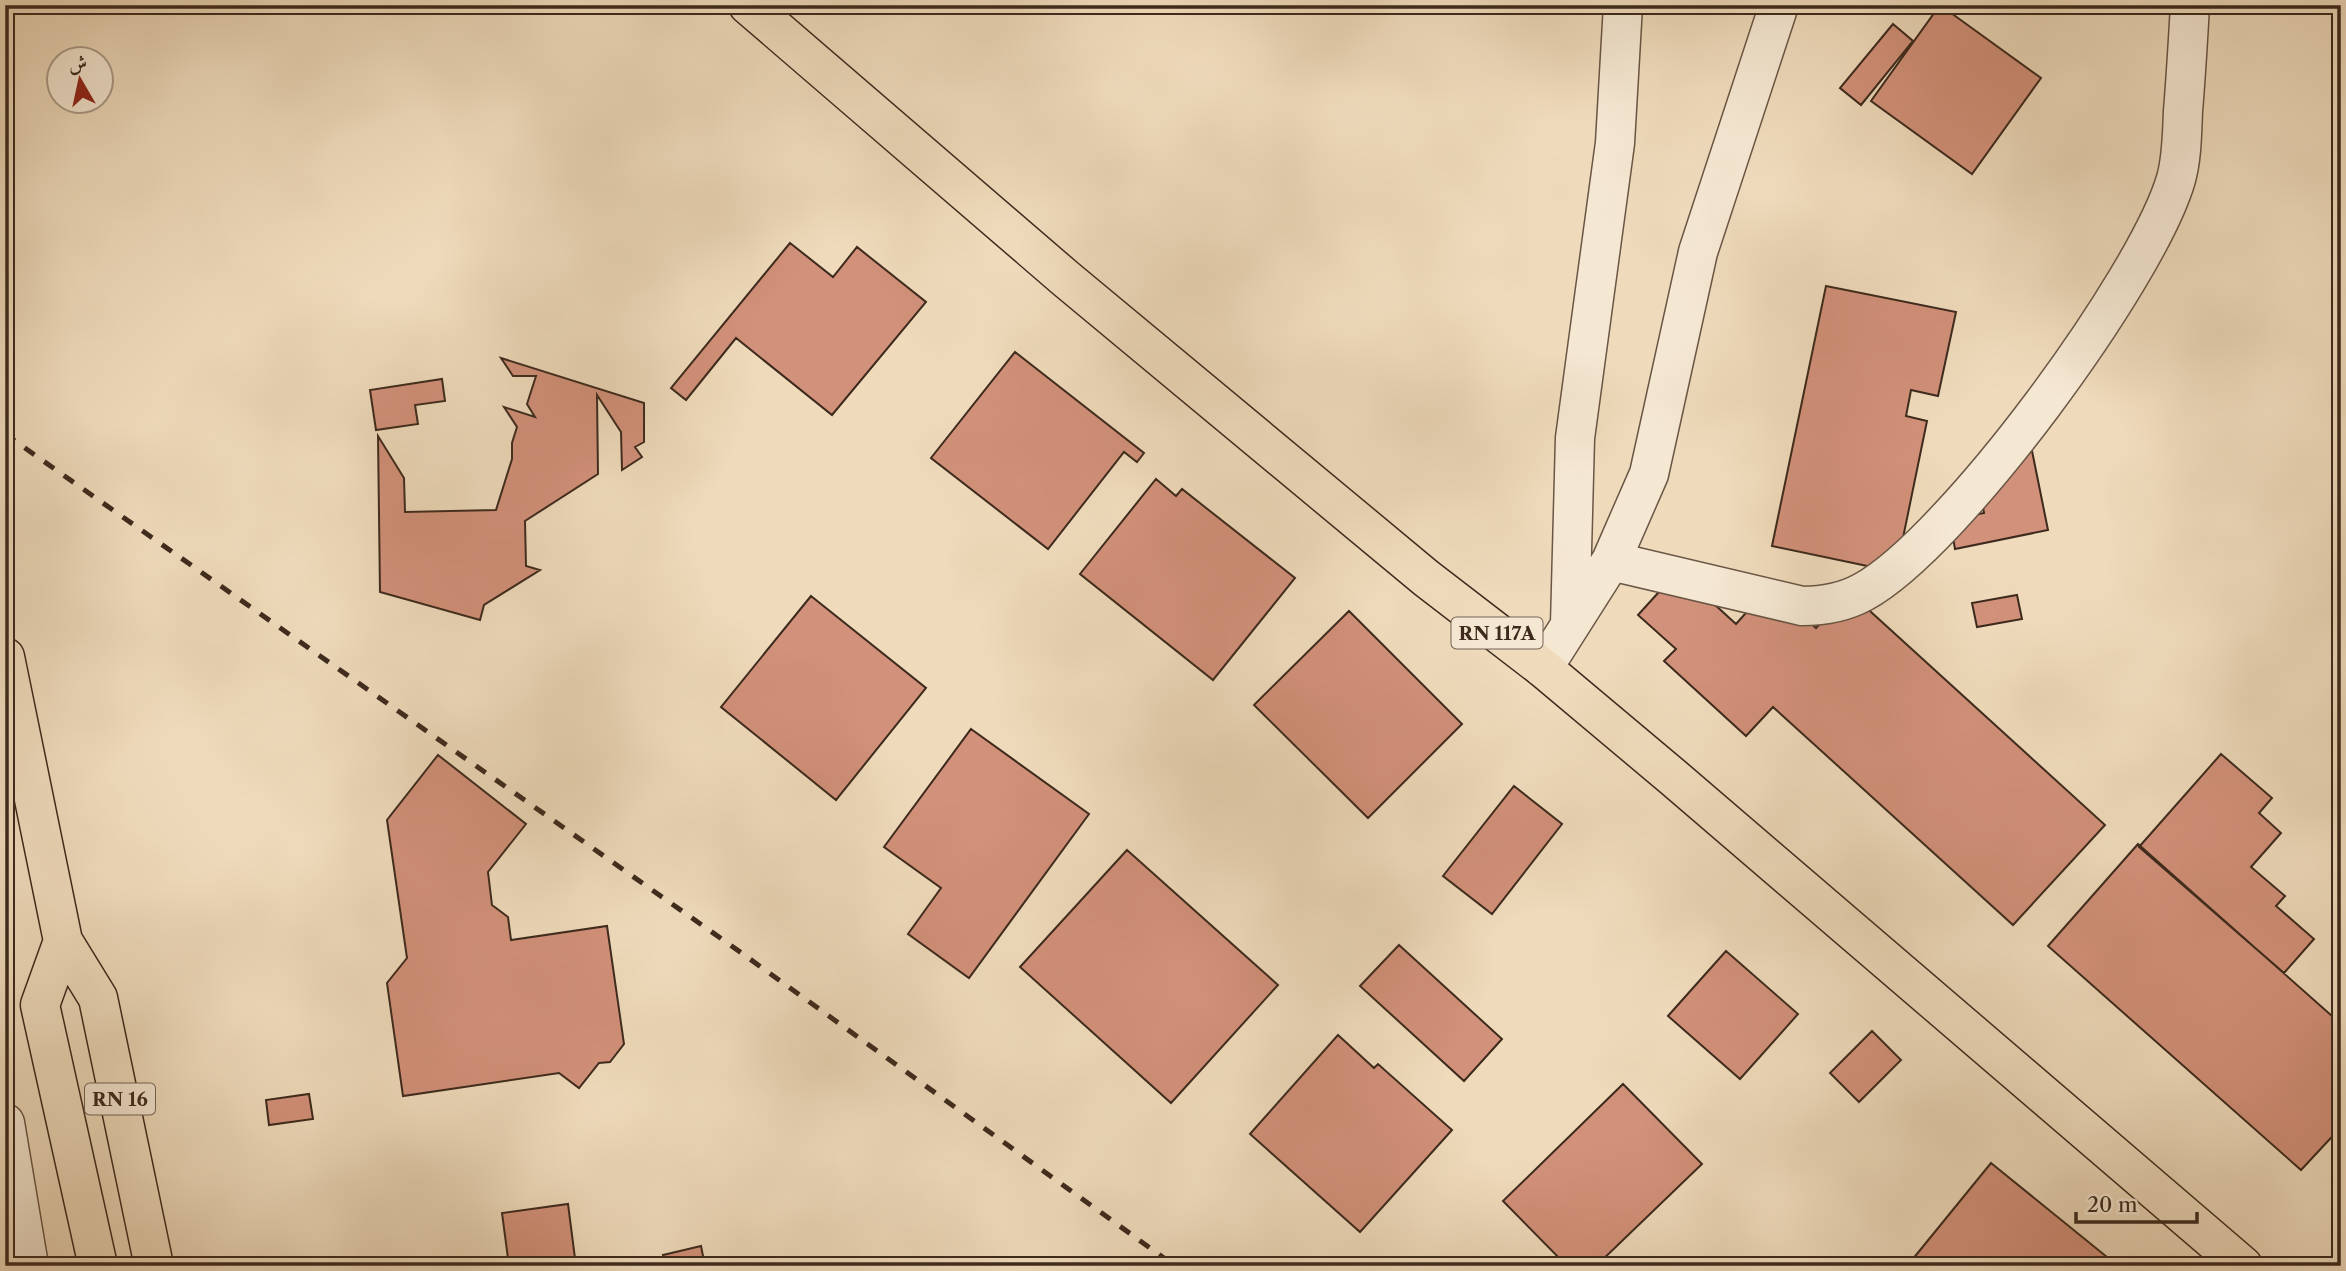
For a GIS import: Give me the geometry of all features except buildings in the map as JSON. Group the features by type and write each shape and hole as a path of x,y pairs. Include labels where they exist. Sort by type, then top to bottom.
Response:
{"main road":[{"name":"RN 117A","path":"748,5 1065,278 1426,578 1543,668 2243,1266"},
{"name":"RN 16","path":"5,657 63,941 98,998 154,1266"},
{"name":"RN 16","path":"63,941 40,1005 98,1266"}],"street":[{"path":"1570,625 1575,438 1615,143 1623,5"},
{"path":"1543,668 1611,561 1648,474 1698,252 1779,5"},
{"path":"1611,561 1802,606 1829,606 1862,593 1924,544 2003,453 2072,363 2145,249 2164,211 2176,178 2180,152 2190,5"},
{"path":"5,1122 29,1266"}],"railway":[{"path":"5,434 743,954 1175,1266"}]}
